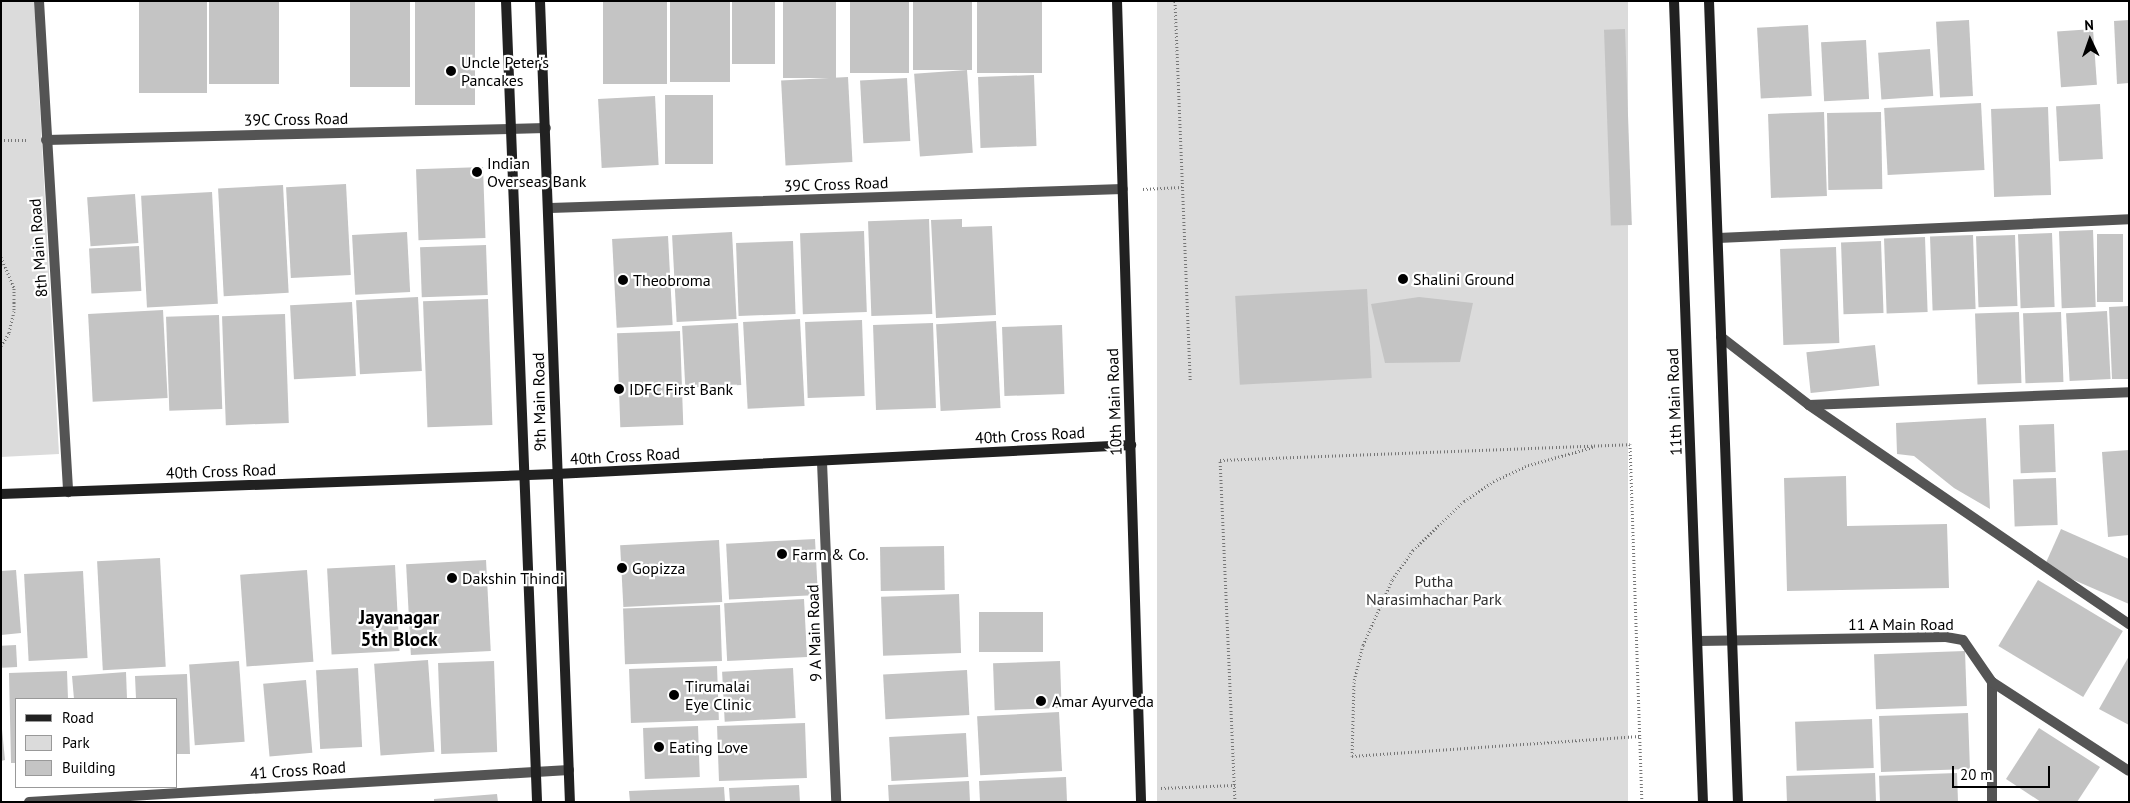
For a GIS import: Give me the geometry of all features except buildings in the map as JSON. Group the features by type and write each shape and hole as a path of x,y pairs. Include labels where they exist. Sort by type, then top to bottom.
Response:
{"main road":[{"name":"9th Main Road","path":"506,1 537,802"},
{"name":"9th Main Road","path":"540,1 550,208 556,474 570,802"},
{"name":"10th Main Road","path":"1117,1 1141,802"},
{"name":"11th Main Road","path":"1674,1 1703,802"},
{"path":"1709,1 1738,802"},
{"name":"40th Cross Road","path":"1,494 556,474 1131,445"}],"street":[{"name":"8th Main Road","path":"40,1 46,140 68,492"},
{"name":"39C Cross Road","path":"46,140 546,128"},
{"name":"39C Cross Road","path":"550,208 1122,189"},
{"path":"1718,238 2129,220"},
{"path":"1721,337 1809,405 2129,624"},
{"path":"1809,405 2129,392"},
{"name":"9 A Main Road","path":"822,462 836,802"},
{"name":"11 A Main Road","path":"1698,641 1956,637 1963,640 1992,682"},
{"path":"1992,682 2129,771"},
{"path":"1992,682 1992,802"},
{"name":"41 Cross Road","path":"29,802 536,770 569,770"}],"path":[{"path":"1175,1 1190,381"},
{"path":"1122,189 1182,187"},
{"path":"1,257 14,288 14,311 1,346"},
{"path":"1630,444 1642,802"},
{"path":"1630,444 1594,446 1526,466 1464,501 1437,524 1398,572 1376,611 1354,682 1351,719 1352,756 1639,736"},
{"path":"1235,802 1220,460 1630,444"},
{"path":"1141,789 1235,785"}],"green space":[{"path":"1,1 34,1 59,454 1,457"},
{"name":"Putha Narasimhachar Park","path":"1157,1 1628,1 1628,802 1157,802"}],"place":[{"name":"Uncle Peter's Pancakes","path":"451,71"},
{"name":"Indian Overseas Bank","path":"477,172"},
{"name":"Shalini Ground","path":"1403,279"},
{"name":"Theobroma","path":"623,280"},
{"name":"IDFC First Bank","path":"619,389"},
{"name":"Farm & Co.","path":"782,554"},
{"name":"Gopizza","path":"622,568"},
{"name":"Dakshin Thindi","path":"452,578"},
{"name":"Tirumalai Eye Clinic","path":"674,695"},
{"name":"Amar Ayurveda","path":"1041,701"},
{"name":"Eating Love","path":"659,747"}],"district":[{"name":"Jayanagar 5th Block","path":"399,629"}]}
